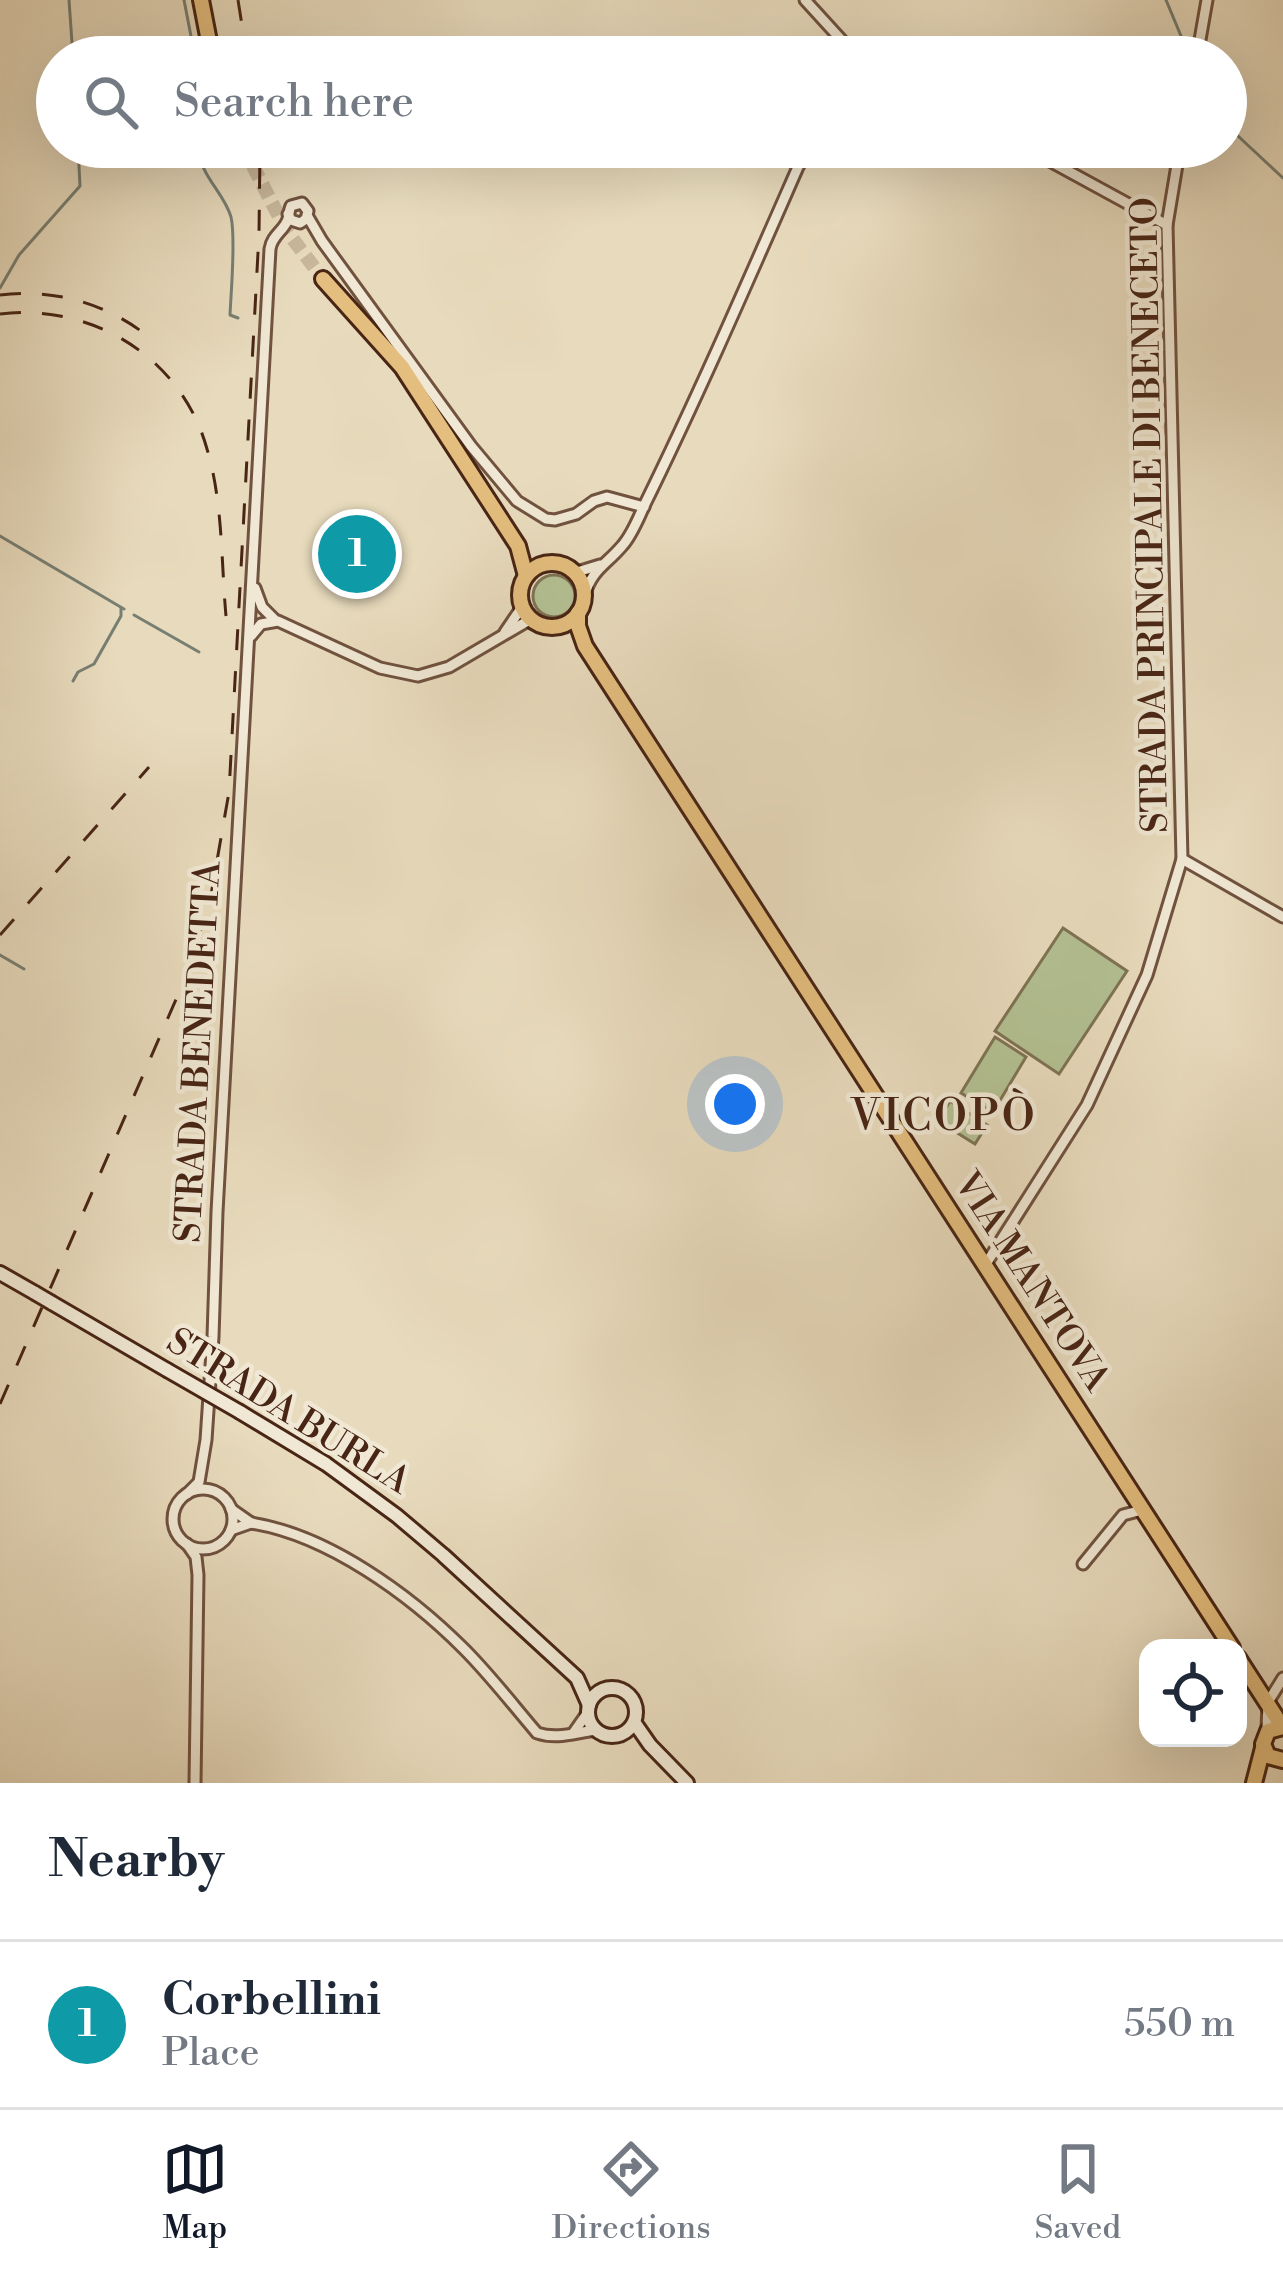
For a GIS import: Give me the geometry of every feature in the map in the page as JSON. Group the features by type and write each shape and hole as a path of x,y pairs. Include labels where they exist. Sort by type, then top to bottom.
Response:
{"main road":[{"path":"201,0 208,36"},
{"path":"323,279 402,367 518,546 526,577 520,593 526,613"},
{"path":"518,546 546,564 574,573 583,588 578,613 556,627"},
{"path":"526,577 546,564"},
{"name":"VIA MANTOVA","path":"526,613 538,624 572,634 585,646"},
{"name":"VIA MANTOVA","path":"578,613 585,646 1226,1639"},
{"name":"STRADA BURLA","path":"0,1273 326,1464 397,1516 577,1678 631,1695 637,1708 634,1723 686,1783"},
{"path":"1247,1674 1272,1717 1256,1783"},
{"name":"STRADA BURLA","path":"577,1678 597,1730"},
{"path":"589,1709 604,1689"},
{"path":"618,1736 634,1723"},
{"path":"597,1730 650,1745"},
{"path":"1256,1783 1280,1760 1268,1756 1263,1748"}],"street":[{"path":"805,0 838,36"},
{"path":"1201,36 1208,0"},
{"path":"584,597 600,565 625,542 644,507 704,384 798,168"},
{"path":"1062,168 1167,225"},
{"name":"STRADA PRINCIPALE DI BENECETO","path":"984,1267 1087,1105 1147,975 1182,859 1167,225 1176,168"},
{"name":"STRADA BENEDETTA","path":"195,1783 198,1575 196,1556 174,1522 178,1504 199,1482 213,1337 248,647 256,605 253,577 271,242 296,214 322,241 471,446 517,501 546,520 576,514 607,497 644,507"},
{"path":"574,573 600,565"},
{"path":"278,621 261,623 253,616 256,605 278,621 380,668 418,676 449,667 504,633 526,613"},
{"name":"STRADA BENEDETTA","path":"248,647 261,623"},
{"path":"1182,859 1283,917"},
{"name":"STRADA BENEDETTA","path":"203,1460 207,1478 231,1509 251,1523 350,1561 387,1584 465,1649 538,1733 556,1737 574,1732"},
{"path":"187,1494 202,1489 218,1493"},
{"path":"231,1509 231,1530"},
{"path":"1083,1564 1124,1515 1142,1510"},
{"path":"198,1575 206,1557 231,1530 251,1523"},
{"path":"188,1544 216,1546"},
{"path":"1272,1717 1281,1681"},
{"path":"574,1732 589,1709"},
{"path":"574,1732 597,1730"}],"green space":[{"path":"554,575 569,581 575,596 569,611 554,617 539,611 533,596 539,581"},
{"path":"1063,928 1127,971 1059,1074 995,1031"},
{"path":"995,1037 1026,1057 993,1112 961,1093"},
{"path":"950,1101 987,1125 975,1144 938,1121"}],"waterway":[{"path":"69,0 72,36"},
{"path":"184,0 191,36"},
{"path":"1166,0 1181,36"},
{"path":"1247,144 1283,178"},
{"path":"0,288 19,255 80,186 79,168"},
{"path":"204,168 231,217 230,315 238,318"},
{"path":"0,536 124,609"},
{"path":"73,681 78,672 94,664 121,608"},
{"path":"134,615 199,652"},
{"path":"0,955 24,969"}],"tunnel":[{"path":"254,168 286,230 323,279"}],"railway":[{"path":"238,0 244,36"},
{"path":"0,1404 184,981 211,895 229,792 260,168"},
{"path":"0,295 74,300 141,331"},
{"path":"0,314 35,313 100,328 155,363 177,388 195,417 212,469 226,616"},
{"path":"0,935 149,767"}],"place":[{"name":"Corbellini","path":"357,554"}],"district":[{"name":"VICOPÒ","path":"944,1117"}]}
